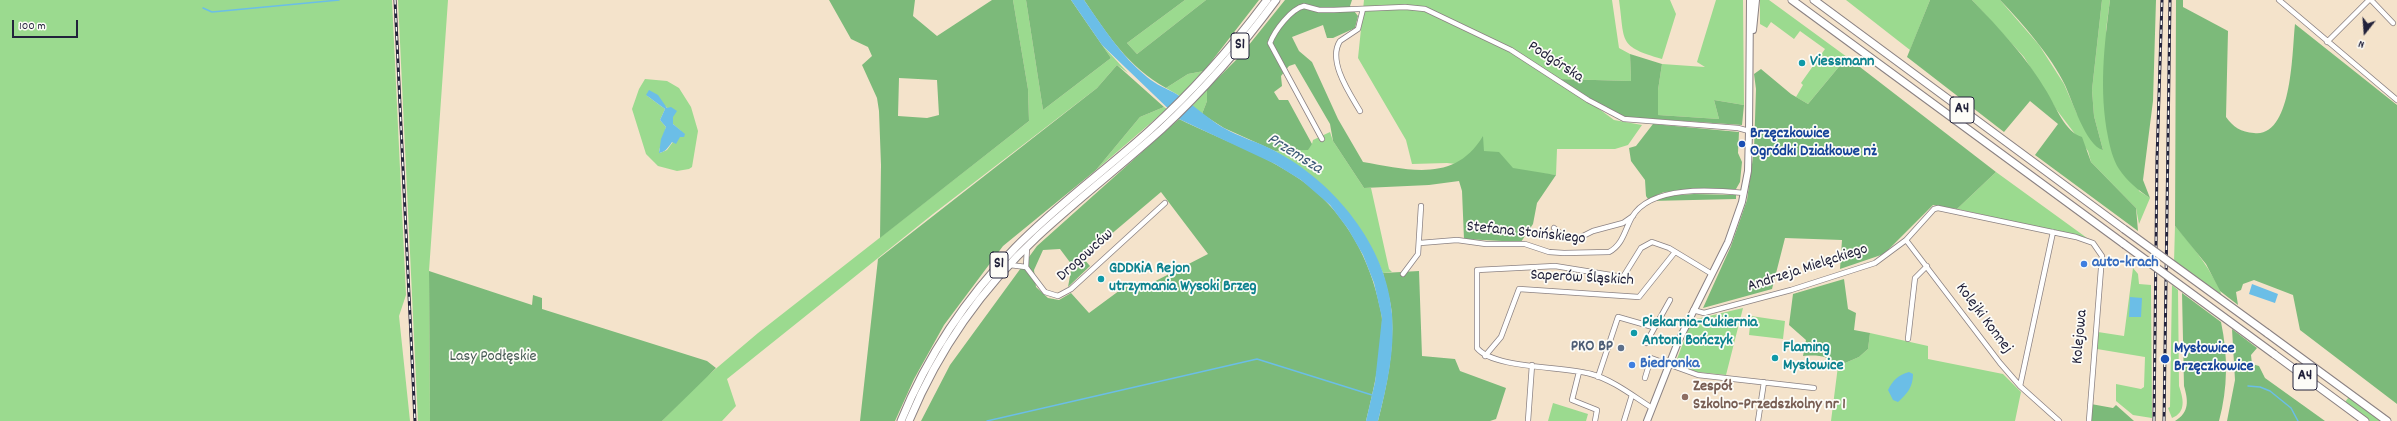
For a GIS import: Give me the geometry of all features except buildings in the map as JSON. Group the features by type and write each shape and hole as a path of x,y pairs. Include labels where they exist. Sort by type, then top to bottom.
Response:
{"highway":[{"name":"S1","path":"1198,88 1267,0"},
{"name":"S1","path":"909,421 923,389 949,342 979,299 1008,265 1232,56 1276,0"},
{"name":"A4","path":"1792,0 2365,421"},
{"name":"A4","path":"1814,0 2387,421"},
{"name":"S1","path":"901,421 921,379 946,335 992,273 1031,233 1140,143"}],"main road":[{"path":"1647,421 1693,310 1730,237 1744,193 1749,131 1750,0"},
{"path":"1750,58 1756,0"}],"street":[{"path":"2279,0 2397,100"},
{"path":"2327,42 2370,0 2393,23"},
{"name":"Podgórska","path":"1322,139 1270,42 1273,35 1300,7 1334,10 1418,8 1433,12 1511,50 1588,100 1624,118 1738,128 1749,131"},
{"path":"1360,111 1342,80 1337,54 1340,41 1358,29 1363,9"},
{"name":"Stefana Stoińskiego","path":"1420,243 1457,240 1486,244 1525,244 1557,253 1609,252 1615,249 1633,216 1645,203 1664,194 1691,192 1744,193"},
{"name":"Drogowców","path":"1026,267 1045,292 1052,296 1064,294 1165,203"},
{"path":"1403,274 1415,260 1420,243 1420,206"},
{"name":"Andrzeja Mielęckiego","path":"1693,310 1704,313 1791,290 1875,263 1906,240 1934,209 1938,208 2089,241 2099,248 2102,256"},
{"name":"Stefana Stoińskiego","path":"1554,228 1564,236 1576,240 1593,231 1614,227 1633,216"},
{"name":"Kolejki Konnej","path":"2020,386 2053,232"},
{"name":"Kolejki Konnej","path":"1906,240 2000,363 2020,386 2059,421"},
{"name":"Saperów Śląskich","path":"1675,252 1639,297 1519,289 1501,337 1485,356 1477,348 1477,270 1555,266 1623,277 1646,244 1652,242 1675,252 1712,274"},
{"path":"1008,265 1026,267 1027,246"},
{"name":"Kolejowa","path":"2089,421 2102,256"},
{"path":"1908,339 1915,278 1927,266"},
{"path":"1646,343 1653,327 1670,300"},
{"path":"1598,377 1618,317 1653,327"},
{"path":"1485,356 1500,361 1579,372 1598,377 1632,395 1652,408"},
{"path":"1645,378 1651,358 1698,375 1814,388"},
{"path":"1528,421 1532,365"},
{"path":"1579,372 1572,400 1597,410 1595,421"},
{"path":"1758,421 1764,382"},
{"path":"1624,421 1632,395"}],"green space":[{"path":"0,0 392,0 406,295 399,316 410,421 0,421"},
{"path":"398,0 448,0 429,271 430,421 418,421"},
{"path":"829,0 915,0 913,16 937,36 992,0 1013,0 1028,89 1029,121 880,238 881,165 879,111 877,98 862,65 872,56 868,47 851,39","holes":["899,78 937,80 939,115 927,118 898,116"]},
{"path":"1013,0 1026,0 1043,110 1111,58 1102,45 1128,73 1117,65 1097,88 933,214 727,379 736,406 722,421 662,421 699,383 758,333 1029,121 1028,89"},
{"path":"1026,0 1071,0 1111,58 1043,110"},
{"path":"1084,0 1185,0 1127,43 1137,54 1206,0 1259,0 1204,71 1188,74 1166,88 1141,71 1130,60 1110,38"},
{"path":"1185,0 1206,0 1137,54 1127,43"},
{"path":"1285,0 1352,0 1350,6 1358,16 1355,28 1333,38 1327,38 1323,25 1292,37 1299,51 1312,62 1338,119 1363,162 1414,170 1430,170 1445,167 1459,161 1472,151 1483,136 1484,151 1499,152 1513,168 1556,175 1537,203 1533,224 1521,242 1464,239 1462,191 1459,181 1429,185 1364,188 1333,141 1330,124 1295,64 1289,66 1281,76 1282,86 1274,92 1279,100 1288,100 1312,144 1308,150 1275,151 1224,128 1202,114 1207,101 1207,89 1240,56"},
{"path":"1364,0 1612,0 1619,48 1630,54 1631,81 1559,79 1614,120 1642,125 1628,145 1615,149 1557,149 1556,175 1447,163 1412,164 1406,140 1358,58"},
{"path":"1619,0 1670,0 1676,14 1662,59 1638,50 1626,41 1622,26"},
{"path":"1716,0 1743,0 1744,105 1714,100 1719,119 1658,115 1658,90 1662,64 1705,67 1697,62"},
{"path":"1760,0 1769,0 1847,57 1808,104 1796,97 1803,85 1801,83 1825,49 1800,31 1794,39 1771,22 1767,28 1760,24"},
{"path":"1846,0 1930,0 1910,50"},
{"path":"1930,0 1972,0 2003,33 2031,67 2066,125 2082,137 2091,162 2136,208 2138,231 2035,155 2058,124 2030,101 2004,132 1907,57"},
{"path":"1972,0 2000,0 2039,45 2064,84 2077,114 2103,150 2094,116 2092,90 2102,0 2110,0 2106,30 2139,191 2150,198 2139,224 2136,208 2091,162 2088,151 2056,109 2024,57"},
{"path":"2000,0 2102,0 2092,90 2094,116 2103,150 2097,147 2085,132 2065,85 2052,63 2027,30"},
{"path":"2110,0 2156,0 2153,101 2143,180 2150,198 2133,185 2119,169 2113,158 2108,137 2105,120 2103,68"},
{"path":"2176,0 2183,0 2183,7 2228,31 2226,117 2232,124 2241,130 2254,133 2267,131 2276,122 2283,107 2288,90 2295,24 2397,105 2397,404 2300,330 2293,295 2254,280 2243,284 2241,290 2236,292 2238,305 2220,291 2206,264 2175,226"},
{"path":"1630,54 1662,64 1658,90 1658,115 1719,119 1714,100 1744,105 1742,125 1626,117 1607,109 1558,79 1631,81"},
{"path":"1847,57 1996,172 1957,209 1933,205 1884,254 1840,269 1842,240 1785,238 1772,289 1703,308 1731,246 1747,200 1754,150 1756,89 1754,74 1761,69 1791,94 1808,104"},
{"path":"1117,65 1164,107 1140,117 1096,170 1003,246 944,325 914,379 895,421 860,421 878,259 1097,88"},
{"path":"1204,71 1180,96 1166,88 1188,74"},
{"path":"645,79 667,81 679,88 691,107 698,131 692,167 689,169 677,171 658,166 646,154 632,109 639,89","holes":["646,95 665,105 671,113 673,124 681,131 667,150 660,153 659,151 666,127 660,120 665,109"]},
{"path":"1207,89 1207,101 1202,114 1192,106"},
{"path":"1164,107 1167,109 1096,170 1140,117"},
{"path":"1179,119 1272,162 1301,180 1328,203 1350,232 1367,264 1382,315 1382,332 1377,370 1366,421 921,421 950,365 1037,246","holes":["1161,192 1208,254 1140,289 1131,282 1089,313 1071,293 1059,300 1048,298 1036,287 1034,270 1043,250 1060,249 1072,265 1068,287 1090,266 1083,258"]},
{"path":"1653,124 1739,132 1738,153 1742,162 1740,182 1736,189 1664,192 1648,199 1646,196 1645,180 1631,161 1629,148 1636,146"},
{"path":"1330,132 1333,141 1364,188 1371,188 1389,269 1392,272 1383,273 1364,235 1339,203 1309,175 1275,151 1297,152 1312,144 1313,140"},
{"path":"1996,172 2087,238 1957,209"},
{"path":"1694,194 1736,195 1736,199 1650,201 1667,196"},
{"path":"2175,226 2202,260 2214,278 2223,298 2174,263"},
{"path":"2133,268 2138,274 2139,284 2151,285 2152,418 2133,415 2116,401 2116,384 2141,389 2144,387 2145,357 2097,349 2098,332 2124,336"},
{"name":"Lasy Podłęskie","path":"429,271 532,305 533,295 542,298 542,309 707,361 716,368 662,421 430,421"},
{"path":"1419,271 1422,356 1455,359 1460,371 1506,388 1496,419 1490,421 1378,421 1387,381 1392,342 1392,315 1390,299 1383,273"},
{"path":"1844,279 1848,309 1856,313 1854,330 1870,333 1868,349 1859,357 1838,366 1834,362 1822,356 1803,356 1806,340 1789,325 1793,294"},
{"path":"2172,285 2178,290 2179,386 2183,404 2180,412 2172,418 2168,408 2170,407"},
{"path":"2182,293 2221,322 2225,347 2226,372 2224,396 2219,421 2175,421 2183,414 2187,405 2184,386"},
{"path":"1743,308 1726,375 1697,372 1675,364 1692,320"},
{"path":"1751,316 1785,321 1783,339 1749,335"},
{"path":"2232,329 2257,348 2251,355 2252,364 2259,366 2265,378 2325,421 2227,421 2235,380"},
{"path":"1870,333 1928,346 1928,359 2003,374 2021,392 2015,421 1831,421 1838,366 1859,357 1868,349"},
{"path":"2349,397 2382,421 2370,421 2345,402"},
{"path":"1553,403 1588,414 1586,421 1548,421"},
{"path":"2091,404 2113,408 2116,405 2134,421 2090,421"}],"water":[{"path":"1071,0 1084,0 1105,31 1121,51 1151,80 1178,95 1222,127 1275,151 1297,164 1337,198 1354,219 1380,264 1388,289 1392,314 1393,328 1391,355 1387,382 1378,421 1366,421 1375,382 1382,318 1374,283 1363,255 1348,229 1330,205 1301,180 1275,164 1179,119 1102,45"},
{"path":"649,90 658,95 667,108 671,107 677,111 673,117 673,124 685,134 684,137 680,137 676,144 672,142 663,152 659,153 661,139 666,127 660,120 665,109 646,95"},
{"path":"2252,284 2278,294 2275,303 2249,294"},
{"path":"2130,297 2142,298 2141,317 2129,317"},
{"path":"1909,372 1913,374 1912,383 1909,390 1898,402 1893,400 1888,390 1890,386 1899,376"}],"waterway":[{"path":"203,8 212,12 339,0"},
{"path":"987,421 1257,359 1372,395"},
{"path":"2248,386 2260,387 2270,391 2291,408 2298,421"}],"railway":[{"path":"395,0 415,421"},
{"path":"2154,421 2157,159 2162,0"},
{"path":"2164,421 2170,0"}],"place":[{"name":"Viessmann","path":"1802,63"},
{"name":"Brzęczkowice Ogródki Działkowe nż","path":"1742,144"},
{"name":"auto-krach","path":"2084,264"},
{"name":"GDDKiA Rejon utrzymania Wysoki Brzeg","path":"1101,279"},
{"name":"Piekarnia-Cukiernia Antoni Bończyk","path":"1634,333"},
{"name":"PKO BP","path":"1621,348"},
{"name":"Flaming Mysłowice","path":"1775,358"},
{"name":"Mysłowice Brzęczkowice","path":"2165,359"},
{"name":"Biedronka","path":"1632,365"},
{"name":"Zespół Szkolno-Przedszkolny nr 1","path":"1685,397"}],"water label":[{"name":"Przemsza","path":"1294,155"}]}
